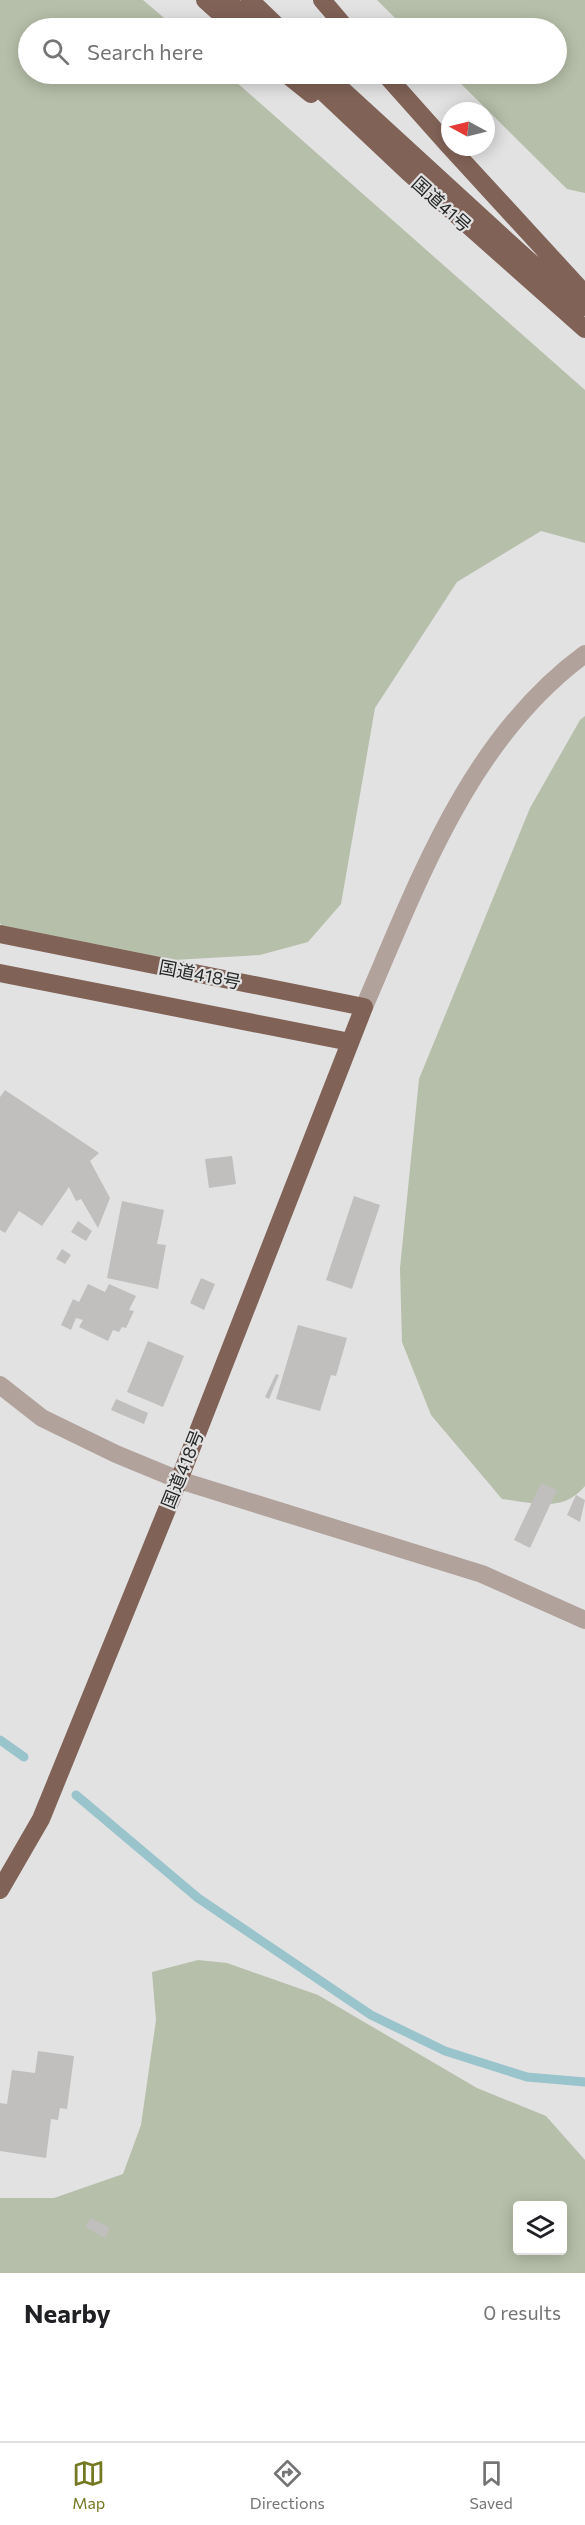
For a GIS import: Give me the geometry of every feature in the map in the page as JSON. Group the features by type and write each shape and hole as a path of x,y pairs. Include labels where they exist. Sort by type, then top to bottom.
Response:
{"highway":[{"path":"205,0 225,18"},
{"path":"227,0 246,18"},
{"path":"250,0 269,18"},
{"path":"322,0 337,18"},
{"path":"298,84 408,172"},
{"name":"国道41号","path":"315,84 408,172 585,330"},
{"name":"国道41号","path":"337,84 527,259 585,307"},
{"path":"394,84 441,137"},
{"path":"458,156 585,294"},
{"name":"国道418号","path":"0,934 363,1007 178,1480 41,1819 0,1890"},
{"name":"国道418号","path":"0,973 350,1042"}],"street":[{"path":"363,1007 414,891 458,802 503,731 561,671 585,654"},
{"path":"0,1385 42,1418 116,1454 178,1480 482,1574 585,1620"}],"green space":[{"path":"0,0 143,0 164,18 18,18 18,84 238,84 585,390 585,543 541,531 457,582 375,708 341,904 308,942 260,955 156,961 9,936 0,923"},
{"path":"377,0 585,0 585,193 567,189 495,118 495,102 479,102 461,84 567,84 567,18 395,18"},
{"path":"585,716 585,1486 567,1500 536,1504 502,1499 431,1415 402,1342 400,1268 419,1079 530,808 580,720"},
{"path":"198,1960 227,1963 318,1995 477,2088 546,2116 585,2160 585,2273 0,2273 0,2198 54,2198 123,2174 141,2125 156,2020 152,1972"}],"building":[{"path":"5,1090 99,1153 90,1161 110,1198 98,1228 81,1199 76,1201 69,1187 42,1226 19,1211 5,1233 0,1230 0,1097"},
{"path":"232,1156 236,1184 209,1188 205,1159"},
{"path":"354,1196 380,1205 352,1289 326,1280"},
{"path":"122,1201 164,1210 157,1244 166,1245 158,1289 107,1278"},
{"path":"78,1221 92,1231 86,1241 71,1232"},
{"path":"62,1249 71,1255 65,1264 56,1259"},
{"path":"201,1278 215,1284 204,1310 190,1303"},
{"path":"88,1284 105,1292 109,1284 136,1296 129,1310 134,1311 126,1328 122,1327 119,1332 113,1330 108,1341 79,1327 83,1320 76,1318 71,1330 61,1325 73,1299 79,1302"},
{"path":"298,1325 347,1338 336,1376 331,1375 320,1411 276,1399"},
{"path":"148,1341 184,1356 163,1407 127,1392"},
{"path":"276,1374 279,1375 269,1399 265,1397"},
{"path":"116,1399 148,1413 144,1424 111,1410"},
{"path":"541,1483 557,1490 530,1548 514,1540"},
{"path":"576,1495 585,1500 580,1522 567,1515"},
{"path":"38,2051 74,2056 67,2109 60,2108 58,2120 51,2119 46,2158 0,2151 0,2103 7,2104 12,2070 35,2073"},
{"path":"91,2218 110,2228 105,2238 85,2227"}],"waterway":[{"path":"0,1740 24,1757"},
{"path":"76,1795 198,1898 371,2015 445,2051 527,2077 585,2082"}]}
